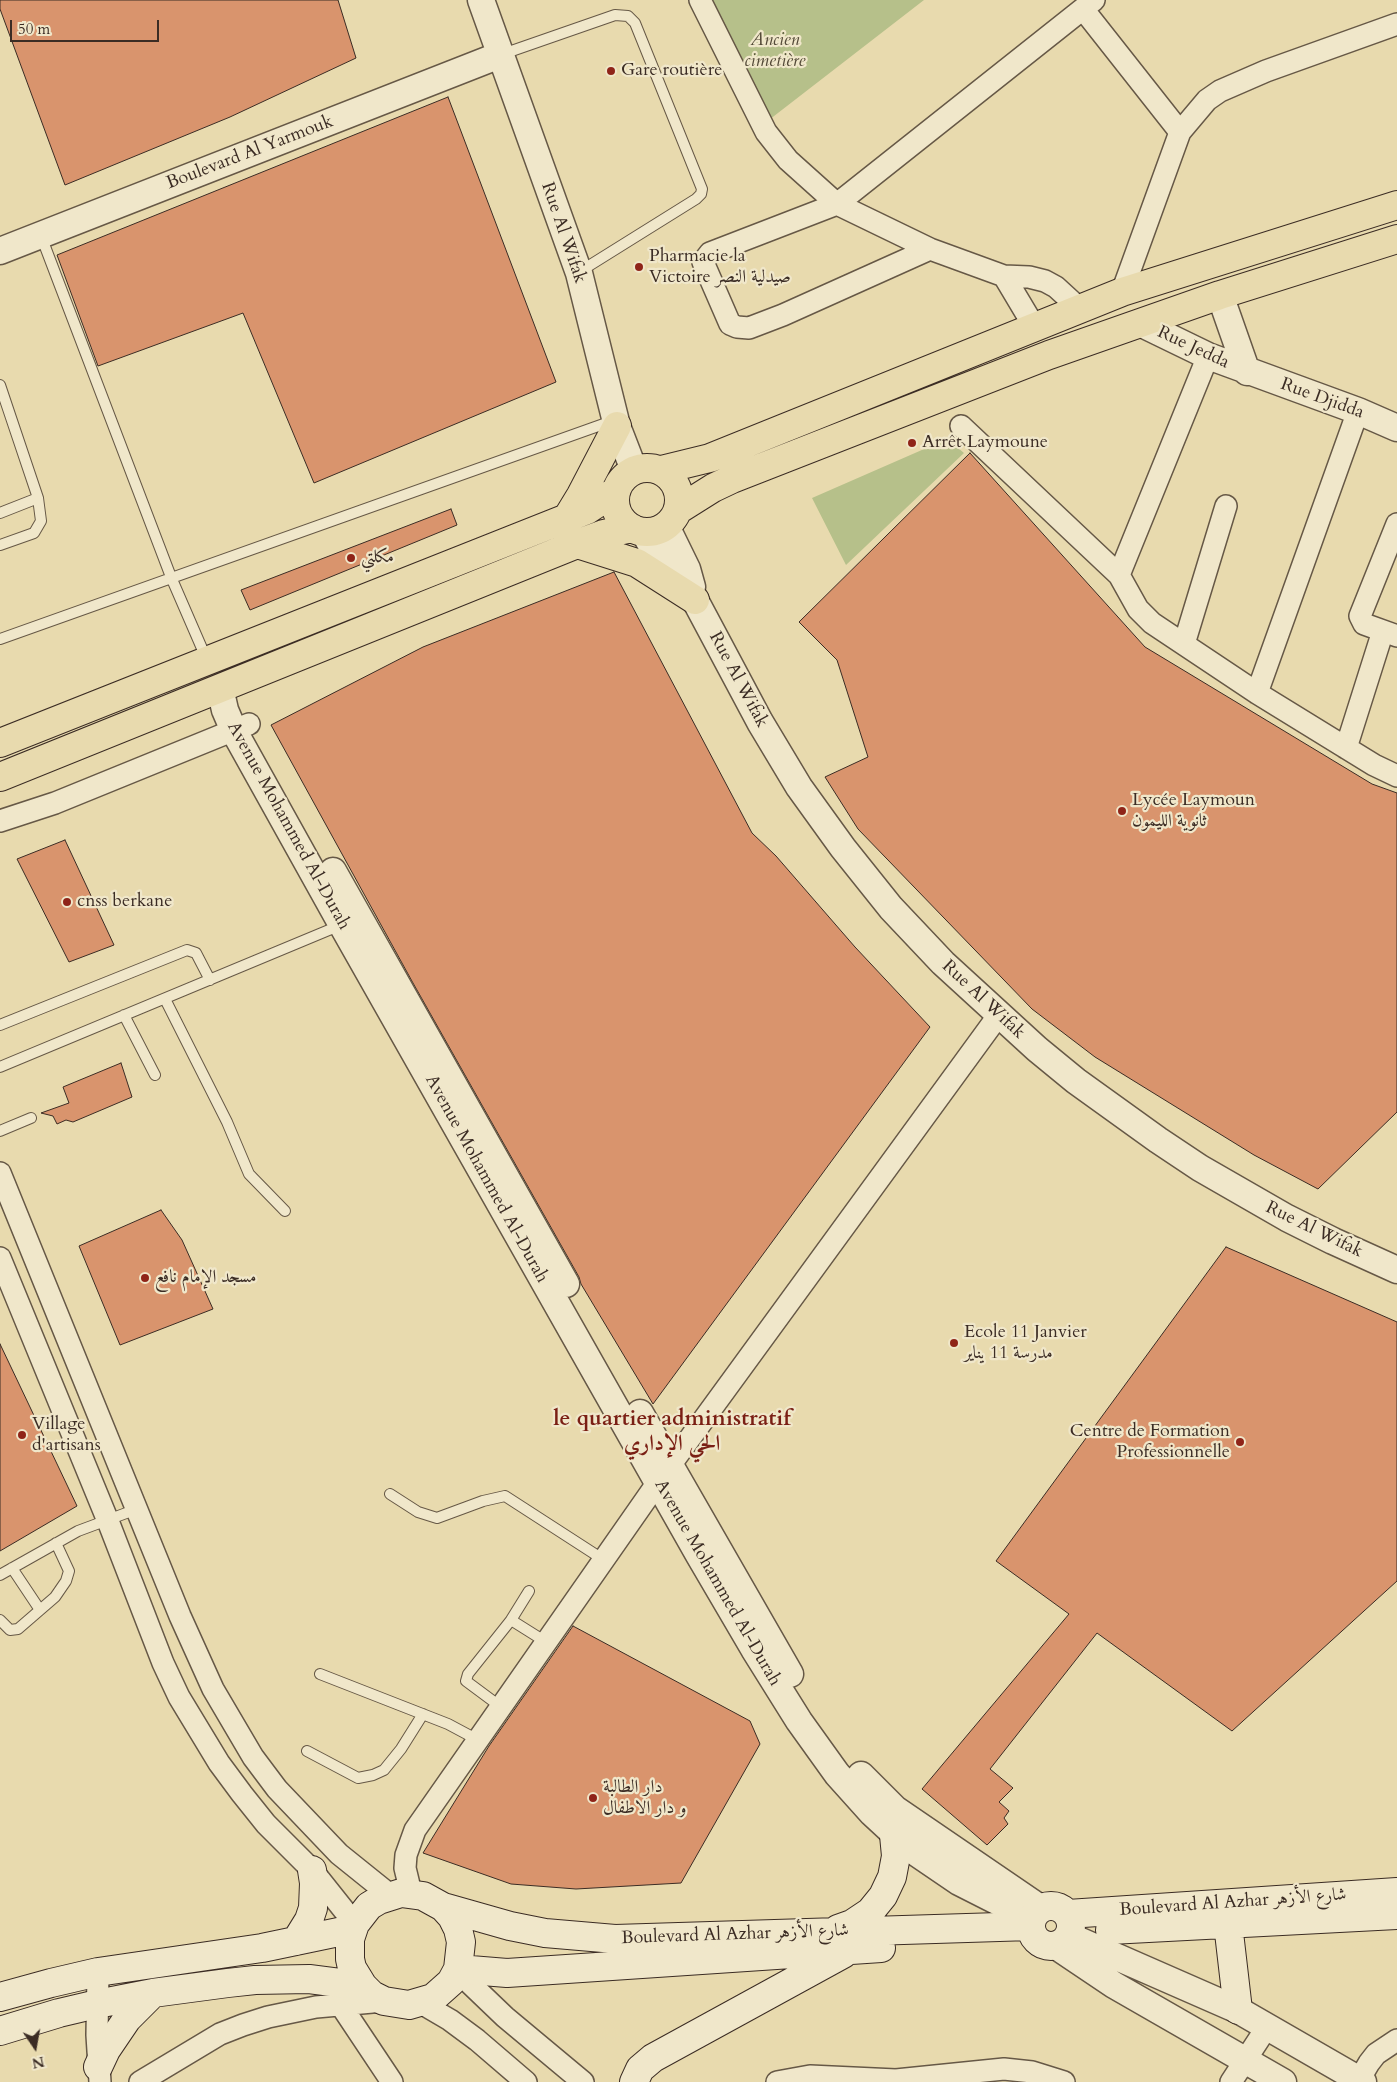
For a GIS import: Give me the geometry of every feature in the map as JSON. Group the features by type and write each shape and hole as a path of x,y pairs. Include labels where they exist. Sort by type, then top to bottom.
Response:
{"highway":[{"path":"661,470 710,458 1122,292 1397,205"},
{"path":"0,777 578,544 614,532 655,524 713,488 732,479 1004,372 1220,295 1397,239"},
{"path":"567,518 581,495 617,423"},
{"path":"0,743 567,518 594,506 616,490 626,475 634,470 652,468 661,470 669,476 678,491 655,524"},
{"path":"616,490 614,502 623,522 655,524"},
{"path":"578,544 637,563 695,600"}],"main road":[{"path":"634,2082 640,2069 653,2058 842,1941 852,1924 870,1912 883,1896 892,1877 895,1863 894,1835"},
{"path":"296,1941 304,1931 313,1908 314,1883 312,1870"},
{"name":"Boulevard Al Azhar شارع الأزهر","path":"458,1970 507,1973 842,1941 1050,1927 1397,1892"},
{"path":"0,2031 60,2013 153,1993 273,1979 309,1979 373,1993 396,2005 421,2003 443,1991 458,1970 461,1942 458,1929 452,1917 442,1907 423,1896 401,1894 369,1906 354,1927 350,1939 350,1959 352,1968 373,1993"},
{"name":"Boulevard Al Azhar شارع الأزهر","path":"442,1907 510,1926 545,1933 606,1938 842,1941"},
{"name":"Boulevard Al Azhar شارع الأزهر","path":"1050,1927 1228,1924 1397,1915"},
{"path":"1228,1924 1238,2010"},
{"path":"0,1997 98,1972 228,1954 296,1941 354,1927"},
{"path":"99,2074 106,2050 127,2019 153,1993"}],"street":[{"name":"Rue Al Wifak","path":"481,0 578,273 617,423 634,470"},
{"path":"700,0 766,132 788,160 837,204 930,249 1004,276 1029,277 1044,281 1056,287 1080,310"},
{"path":"930,249 749,328 730,324 703,262 705,256 710,253 837,204 1088,4 1180,132"},
{"path":"1122,292 1180,132 1207,100 1220,91 1266,71 1397,24"},
{"name":"Boulevard Al Yarmouk","path":"0,251 500,55"},
{"path":"1004,276 1034,328"},
{"path":"1220,295 1247,372"},
{"name":"Rue Jedda","path":"1140,323 1208,356 1247,372"},
{"path":"1119,575 1208,356"},
{"name":"Rue Djidda","path":"1247,372 1358,411 1397,428"},
{"path":"1257,694 1358,411"},
{"path":"961,426 1119,575 1138,609 1152,623 1257,694 1346,748 1395,768"},
{"path":"1184,644 1226,506"},
{"name":"Rue Al Wifak","path":"655,524 655,552 695,600 760,722 799,786 843,848 891,908 936,956 998,1016 1076,1080 1158,1140 1200,1168 1302,1226 1397,1270"},
{"path":"1346,748 1390,633 1364,624 1360,616 1397,524"},
{"name":"Avenue Mohammed Al-Durah","path":"220,688 225,710 241,728 664,1473 754,1649 798,1721 837,1774 894,1835 912,1850 959,1882 1050,1927 1238,2010 1361,2081"},
{"path":"0,821 55,803 241,728"},
{"path":"0,1173 212,1689 253,1757 277,1789 339,1854 401,1894 409,1842 415,1830 664,1473 998,1016"},
{"path":"0,1258 108,1521 163,1663 198,1731 242,1794 266,1824 312,1870 354,1927"},
{"name":"Avenue Mohammed Al-Durah","path":"664,1473 816,1716 852,1765 896,1809 1050,1927 1114,1985 1238,2071 1283,2082"},
{"path":"458,1970 505,2017 583,2082"},
{"path":"98,1972 99,2074"},
{"path":"140,2082 220,2034 268,2017 340,2004 373,1993"},
{"path":"421,2003 450,2020 477,2040 526,2082"},
{"path":"340,2004 392,2082"},
{"path":"1238,2071 1267,2027"},
{"path":"1361,2081 1369,2063 1376,2054 1397,2040"},
{"path":"777,2082 810,2076 896,2080 1004,2069 1032,2072 1064,2082"}],"lane":[{"path":"500,55 615,15 628,16 635,23 702,189 701,194 696,199 578,273"},
{"path":"40,235 171,577 208,661"},
{"path":"0,385 38,498 41,522 34,533 0,545"},
{"path":"0,639 171,577 617,423"},
{"path":"0,513 38,498"},
{"path":"1,1065 351,921"},
{"path":"0,1025 188,950 196,953 210,980"},
{"path":"165,999 227,1122 249,1174 285,1210"},
{"path":"124,1015 155,1075"},
{"path":"0,1131 31,1118"},
{"path":"390,1494 418,1512 437,1518 483,1501 505,1496 604,1560"},
{"path":"0,1575 78,1531 137,1509"},
{"path":"0,1620 10,1630 18,1629 55,1597 66,1581 69,1571 56,1544"},
{"path":"12,1568 40,1610"},
{"path":"501,1707 466,1681 468,1674 511,1620 529,1590"},
{"path":"511,1620 546,1642"},
{"path":"320,1674 448,1724 478,1740"},
{"path":"307,1752 358,1778 373,1775 384,1770 401,1749 423,1714"}],"green space":[{"name":"Ancien cimetière","path":"695,0 924,0 756,130"},
{"path":"947,439 964,453 846,565 812,498"}],"building":[{"path":"0,0 338,0 356,58 230,117 65,185 0,9"},
{"path":"448,97 556,382 314,483 243,313 98,366 57,255"},
{"name":"Lycée Laymoun ثانوية الليمون","path":"970,453 1145,647 1372,784 1397,793 1397,1112 1318,1189 1254,1155 1095,1057 1032,1009 858,829 825,777 868,757 837,660 799,622"},
{"name":"مكلتي","path":"451,509 457,525 250,610 241,590"},
{"path":"614,572 752,833 776,856 855,947 930,1027 653,1404 581,1284 579,1277 413,983 271,725 423,647"},
{"name":"cnss berkane","path":"65,840 114,945 69,962 17,859"},
{"path":"121,1063 132,1097 73,1122 66,1120 57,1124 53,1116 41,1113 69,1103 63,1087"},
{"name":"مسجد الإمام نافع","path":"161,1210 182,1240 213,1309 120,1345 79,1246"},
{"name":"Centre de Formation Professionnelle","path":"1226,1247 1397,1322 1397,1581 1232,1731 1097,1633 990,1769 1013,1788 999,1802 1009,1811 1004,1818 1008,1824 987,1845 922,1789 1069,1614 996,1561"},
{"name":"Village d'artisans","path":"0,1344 77,1506 0,1551"},
{"name":"دار الطالبة و دار الاطفال","path":"573,1626 750,1721 760,1744 681,1883 576,1889 511,1884 423,1853 489,1746"}],"place":[{"name":"Gare routière","path":"611,71"},
{"name":"Pharmacie la Victoire صيدلية النصر","path":"639,267"},
{"name":"Arrêt Laymoune","path":"912,443"},
{"name":"مكلتي","path":"351,558"},
{"name":"Lycée Laymoun ثانوية الليمون","path":"1122,811"},
{"name":"cnss berkane","path":"67,902"},
{"name":"مسجد الإمام نافع","path":"145,1278"},
{"name":"Ecole 11 Janvier مدرسة 11 يناير","path":"954,1343"},
{"name":"Village d'artisans","path":"22,1435"},
{"name":"Centre de Formation Professionnelle","path":"1240,1442"},
{"name":"دار الطالبة و دار الاطفال","path":"593,1798"}],"district":[{"name":"le quartier administratif الحي الإداري","path":"672,1432"}]}
